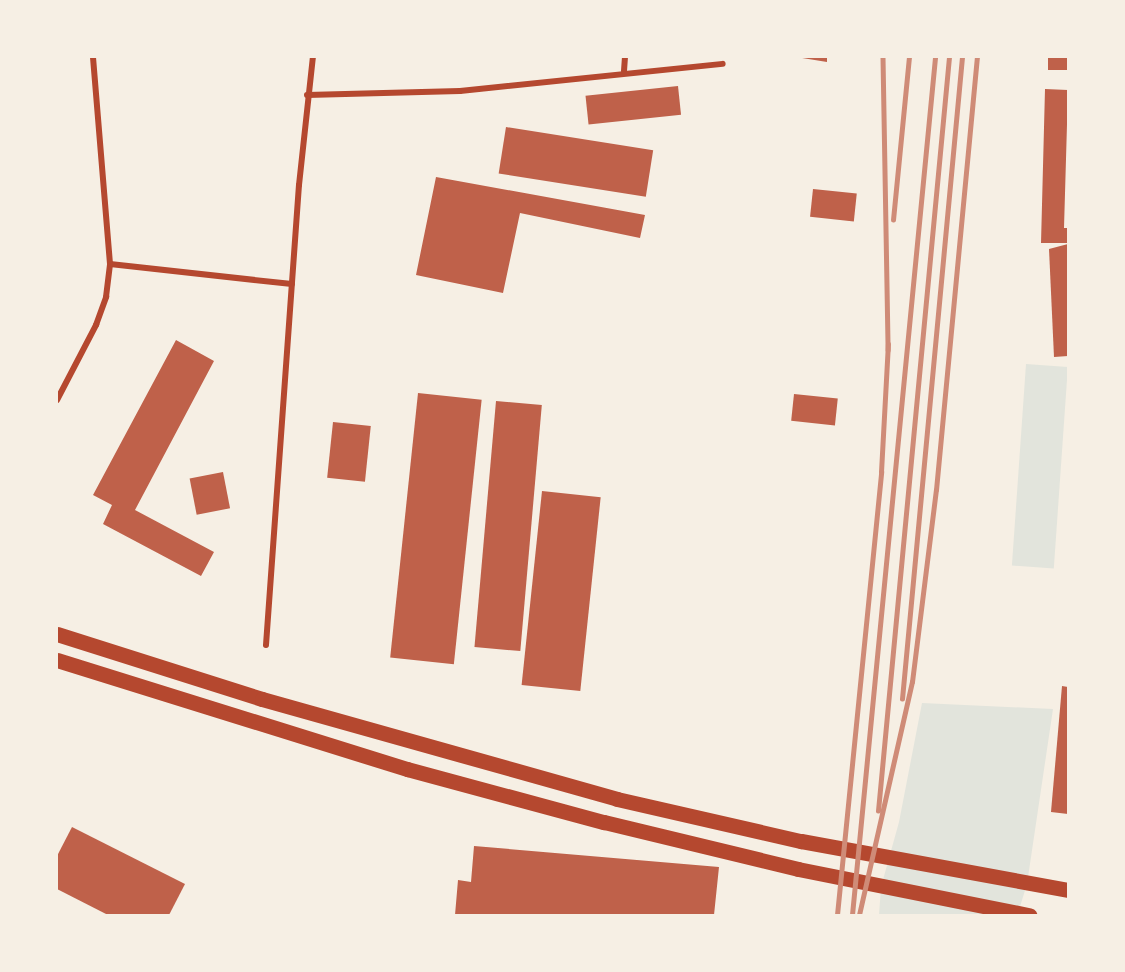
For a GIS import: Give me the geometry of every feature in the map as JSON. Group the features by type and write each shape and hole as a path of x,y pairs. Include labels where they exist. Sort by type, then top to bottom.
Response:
{"main road":[{"path":"57,634 262,699 617,799 801,841 1068,890"},
{"path":"57,660 407,769 604,822 839,878 1029,915"}],"street":[{"path":"57,400 96,325 106,297 110,264 93,57"},
{"path":"266,645 307,95 313,57"},
{"path":"624,71 625,57"},
{"path":"307,95 460,91 624,71 723,64"},
{"path":"110,264 292,284"}],"shaded area":[{"path":"1026,364 1068,367 1054,568 1012,566"},
{"path":"922,703 1053,709 1027,884 1018,913 1029,915 879,915 881,887 899,822"}],"building":[{"path":"796,57 827,57 827,62"},
{"path":"1048,57 1068,57 1068,70 1048,70"},
{"path":"678,86 681,115 589,125 586,96"},
{"path":"1045,89 1068,90 1064,228 1068,228 1068,243 1041,243"},
{"path":"506,127 653,150 646,197 499,173"},
{"path":"436,177 645,215 640,238 520,213 503,293 416,275"},
{"path":"813,189 857,194 854,221 810,217"},
{"path":"1068,244 1068,356 1054,357 1049,249"},
{"path":"176,340 214,361 135,510 214,552 201,576 103,524 112,505 93,495"},
{"path":"418,393 482,400 454,664 390,658"},
{"path":"794,394 838,399 835,425 791,421"},
{"path":"496,401 542,405 520,651 474,647"},
{"path":"333,422 371,426 365,482 327,478"},
{"path":"223,472 230,508 197,515 190,478"},
{"path":"542,491 601,497 580,691 522,685"},
{"path":"1062,686 1068,687 1068,814 1051,812"},
{"path":"72,827 185,884 169,915 108,915 57,889 57,856"},
{"path":"474,846 719,867 714,915 455,915 458,880 471,882"}],"railway":[{"path":"883,57 888,350"},
{"path":"893,220 909,57"},
{"path":"852,915 935,57"},
{"path":"878,811 949,57"},
{"path":"902,699 962,57"},
{"path":"859,915 912,682 936,490 977,57"},
{"path":"837,915 881,472 888,344"}]}
